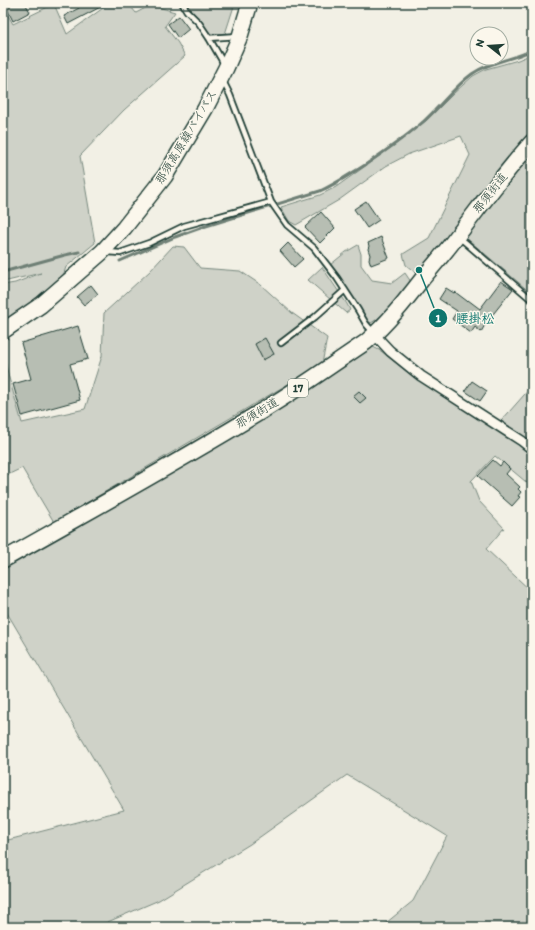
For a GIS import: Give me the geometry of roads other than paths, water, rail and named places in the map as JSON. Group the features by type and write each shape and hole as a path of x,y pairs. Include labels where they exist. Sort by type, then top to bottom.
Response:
{"main road":[{"name":"那須高原線バイパス","path":"3,331 41,305 102,252 124,228 165,176 198,121 224,73 240,36 250,3"},
{"name":"那須街道","path":"3,560 265,409 311,380 366,342 400,307 499,181 532,142"}],"street":[{"path":"374,334 390,351 421,376 532,449"}],"lane":[{"path":"182,3 210,38 271,202 287,225 314,248 337,278 374,334"},
{"path":"210,38 240,36"},
{"path":"102,252 120,253 149,243 184,226 271,202"},
{"path":"458,235 532,300"},
{"path":"281,343 315,318 345,290"}],"waterway":[{"path":"120,261 175,237 206,226 326,188 365,165 410,133 472,74 486,66 532,50"},
{"path":"3,272 79,252"}],"place":[{"name":"腰掛松","path":"419,270"}]}
